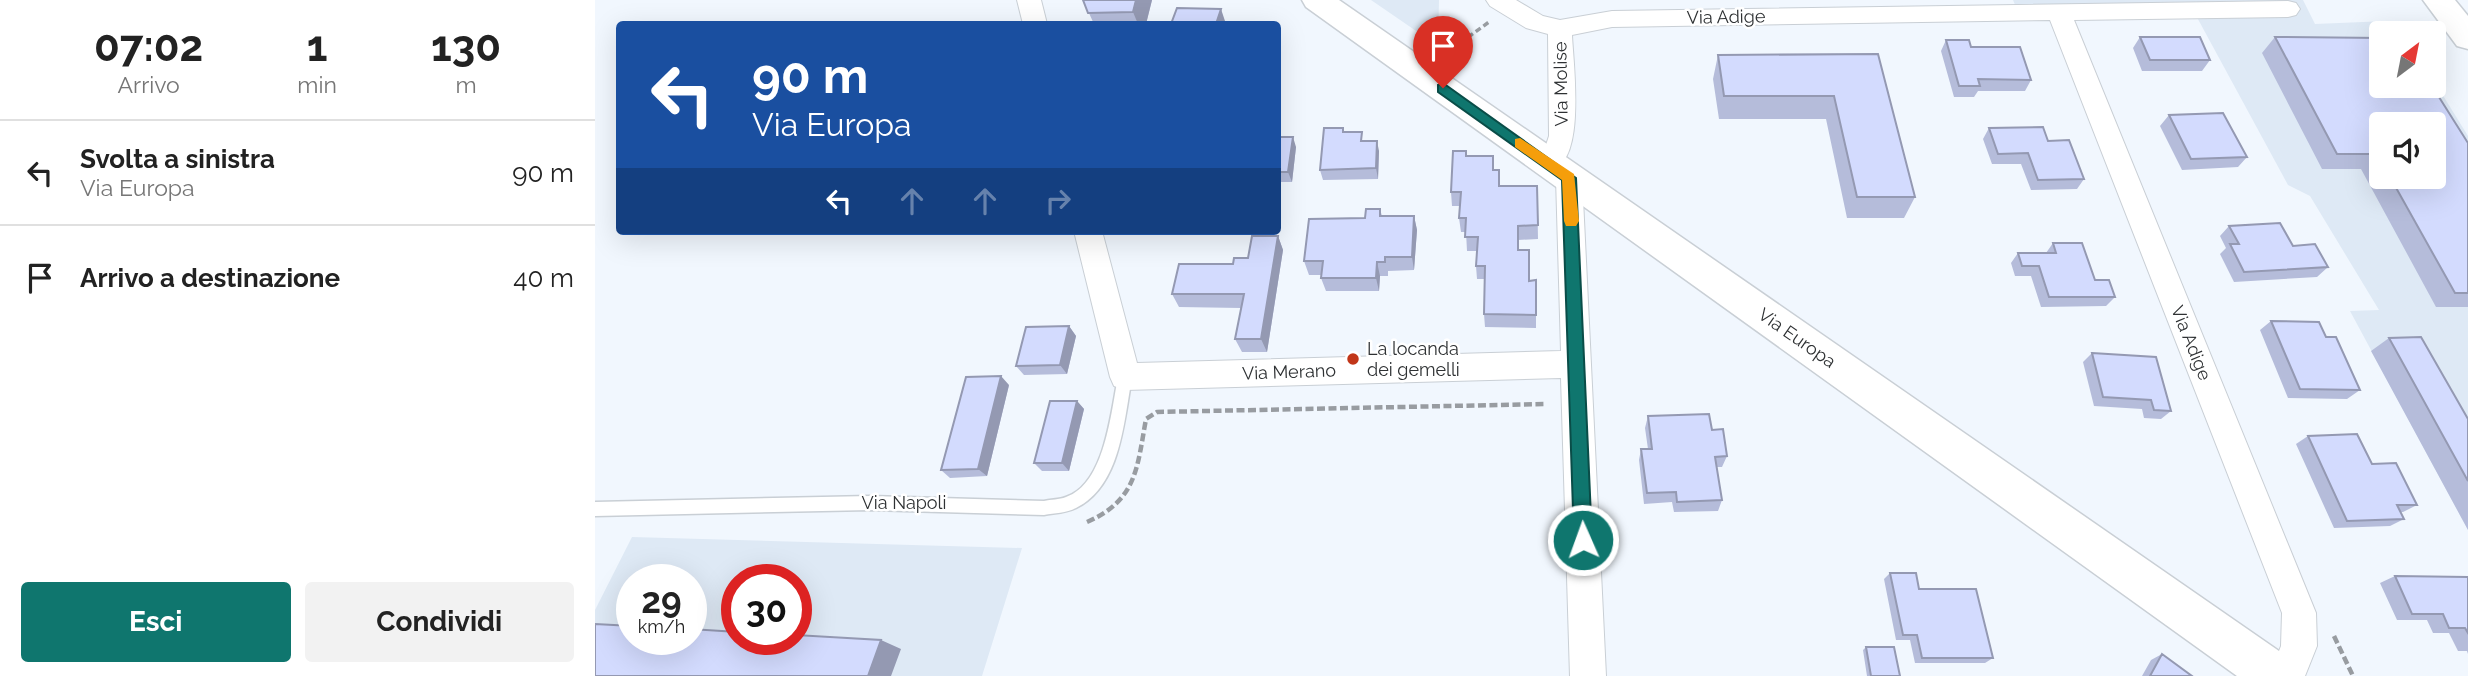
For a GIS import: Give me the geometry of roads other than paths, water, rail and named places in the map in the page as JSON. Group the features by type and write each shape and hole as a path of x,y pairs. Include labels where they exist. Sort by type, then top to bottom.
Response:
{"street":[{"path":"1029,0 1034,21"},
{"name":"Via Europa","path":"1317,0 2276,676"},
{"path":"2438,0 2468,38"},
{"name":"Via Molise","path":"1504,4 1535,22 1560,29 1562,135 1558,149 1558,170"},
{"name":"Via Adige","path":"1560,29 1612,19 1827,8 2059,12 2288,9"},
{"name":"Via Adige","path":"2059,12 2299,613 2299,646 2287,676"},
{"path":"1558,170 1578,365 1588,676"},
{"path":"1089,235 1125,377"},
{"name":"Via Merano","path":"1125,377 1578,365"}],"lane":[{"name":"Via Napoli","path":"595,509 870,503 1044,508 1071,503 1091,487 1111,448 1125,377"}],"place":[{"name":"La locanda dei gemelli","path":"1353,359"}]}
